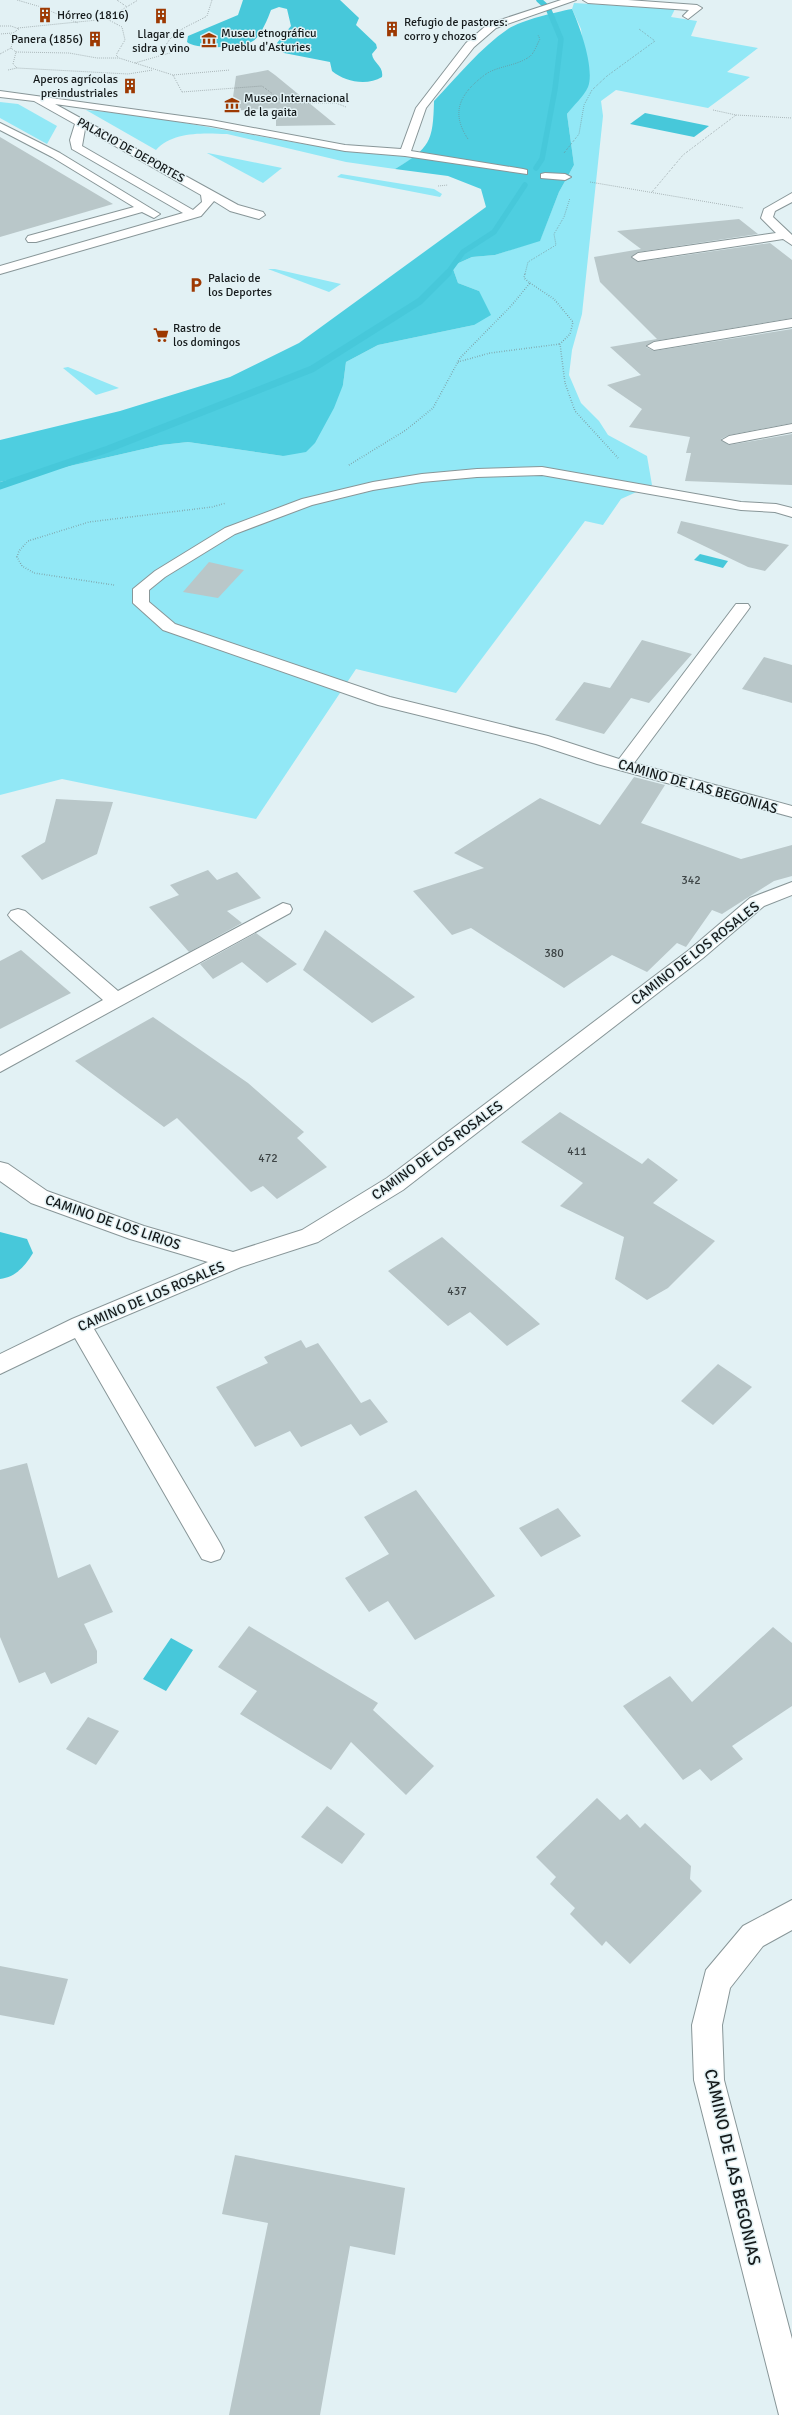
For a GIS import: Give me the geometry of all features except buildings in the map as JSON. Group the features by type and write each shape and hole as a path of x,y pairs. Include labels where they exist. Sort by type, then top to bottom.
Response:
{"street":[{"path":"404,152 421,108 470,45 492,26 571,0"},
{"path":"588,0 697,8 688,16"},
{"name":"PALACIO DE DEPORTES","path":"0,94 37,98 234,208 259,215"},
{"path":"37,98 211,124 345,148 404,152 522,172"},
{"path":"81,122 76,140 76,147 194,214"},
{"path":"0,126 56,155 149,211 32,239"},
{"path":"546,176 565,177"},
{"path":"0,270 194,214 208,204 207,193"},
{"path":"789,238 767,218 770,208 792,197"},
{"path":"638,257 789,238"},
{"path":"654,346 792,323"},
{"path":"729,440 792,428"},
{"path":"141,589 160,574 230,531 307,502 373,486 422,478 477,473 542,471 742,506 776,508 792,513"},
{"name":"CAMINO DE LAS BEGONIAS","path":"141,589 140,603 169,627 384,701 542,740 603,760 792,812"},
{"path":"624,766 742,607"},
{"name":"CAMINO DE LOS ROSALES","path":"0,1365 80,1325 233,1261 310,1236 395,1184 696,954 757,902 792,888"},
{"path":"0,1066 283,909"},
{"path":"18,915 117,1001"},
{"name":"CAMINO DE LOS LIRIOS","path":"0,1170 40,1197 138,1233 233,1261"},
{"path":"80,1325 211,1551"},
{"name":"CAMINO DE LAS BEGONIAS","path":"792,1914 753,1936 717,1981 707,2025 709,2080 792,2404"}],"path":[{"path":"17,0 41,7 78,23"},
{"path":"117,0 127,7"},
{"path":"0,26 18,28 107,19 138,0"},
{"path":"134,63 173,52 175,50 166,45 170,36 178,30 207,16 212,0"},
{"path":"107,19 122,27 125,40 116,55 119,58"},
{"path":"0,34 9,34 18,31 18,28"},
{"path":"546,176 579,135 584,104 591,91 612,70 636,57 655,40 644,30 637,29"},
{"path":"470,141 459,125 458,111 462,98 486,74 530,58 540,39 537,33"},
{"path":"0,54 11,48 14,37 9,34"},
{"path":"11,48 16,52 69,53 98,58 119,58 153,70 173,75 230,70"},
{"path":"16,52 13,64 17,68"},
{"path":"3,71 17,68 128,74 153,70"},
{"path":"182,92 262,86 285,103 336,103 346,107"},
{"path":"712,110 736,115 792,118"},
{"path":"652,192 683,155 736,115"},
{"path":"565,177 769,212"},
{"path":"457,363 490,353 560,344 570,334 574,322 564,306 545,291 524,278 528,262 556,245 554,234 564,218"},
{"path":"346,466 406,430 434,408 457,363 511,306 530,283"},
{"path":"560,344 565,390 568,396 581,420 609,445 638,488"},
{"path":"141,589 34,573 22,566 17,557 19,550 28,541 89,522 212,507 233,501"}],"shaded area":[{"path":"243,0 340,0 359,18 356,25 376,44 377,48 372,54 374,60 380,67 382,77 376,80 356,82 337,75 332,71 330,62 284,53 278,48 277,43 291,26 287,9 279,7 271,10 259,35 256,39 248,43 230,47 209,47 192,45 187,42 188,36 238,15"},
{"path":"574,3 675,9 671,17 697,21 691,36 758,48 727,72 750,77 708,108 616,90 601,101 603,116 582,314 572,350 569,375 581,403 599,421 608,435 647,456 652,485 621,499 603,525 585,521 456,693 356,669 256,819 62,779 0,795 0,482 161,445 188,442 283,456 343,385 346,362 378,345 474,325 479,291 458,283 452,266 472,257 495,255 540,240 559,192 574,165 567,114 588,86 581,29 572,9"},
{"path":"572,9 586,48 590,79 588,87 567,114 574,165 559,192 540,241 495,255 472,257 452,266 458,283 479,291 491,315 474,325 378,345 346,362 343,385 334,408 315,443 306,452 283,456 188,442 161,445 0,482 0,440 120,411 230,377 299,343 486,207 481,189 448,176 395,169 416,155 427,142 432,126 434,101 488,45 508,29 522,22"},
{"path":"0,102 18,104 57,126 47,144 0,118"},
{"path":"86,110 169,120 291,142 374,154 415,157 395,169 346,162 227,134 189,134 180,136 171,139 156,150"},
{"path":"645,113 709,126 694,137 630,124"},
{"path":"208,153 282,168 263,183"},
{"path":"341,174 434,189 442,194 440,197 337,177"},
{"path":"268,269 275,269 341,284 329,292"},
{"path":"68,367 119,388 96,395 63,368"},
{"path":"700,554 728,561 723,568 694,560"},
{"path":"0,1232 27,1239 33,1253 20,1270 11,1276 0,1279"},
{"path":"171,1638 193,1650 166,1691 143,1679"}],"waterway":[{"path":"536,168 542,159 555,89 561,39 548,8 539,0"},
{"path":"447,274 463,252 494,232 525,185"},
{"path":"0,486 108,449 312,369 420,301 447,274"}],"place":[{"name":"Hórreo (1816)","path":"45,15"},
{"name":"Llagar de sidra y vino","path":"161,16"},
{"name":"Refugio de pastores: corro y chozos","path":"392,29"},
{"name":"Panera (1856)","path":"95,39"},
{"name":"Museu etnográficu Pueblu d'Asturies","path":"209,40"},
{"name":"Aperos agrícolas preindustriales","path":"130,86"},
{"name":"Museo Internacional de la gaita","path":"232,105"},
{"name":"Palacio de los Deportes","path":"196,285"},
{"name":"Rastro de los domingos","path":"161,335"}]}
